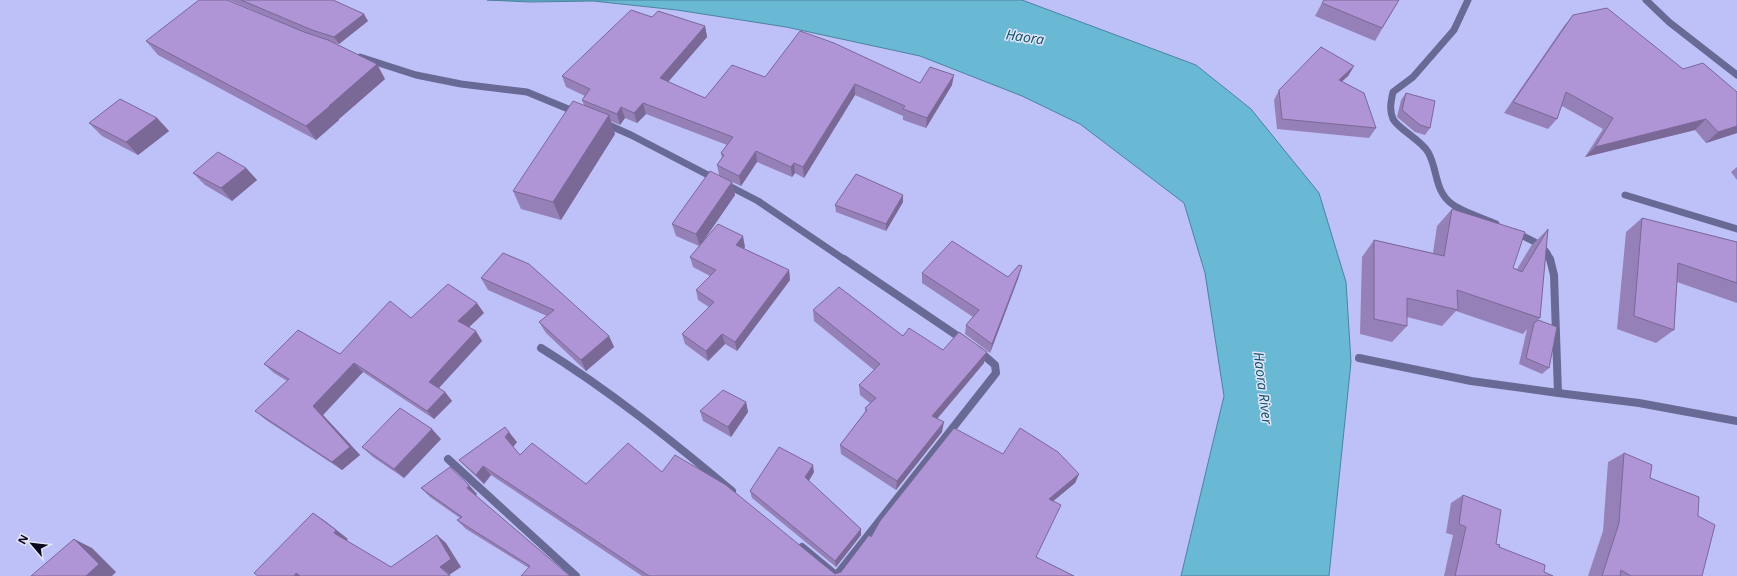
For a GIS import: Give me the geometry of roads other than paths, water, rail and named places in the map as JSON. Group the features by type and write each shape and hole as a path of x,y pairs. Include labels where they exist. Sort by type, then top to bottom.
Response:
{"street":[{"path":"1468,0 1454,30 1413,77 1393,92 1390,108 1393,120 1424,145 1429,153 1438,185 1452,204 1530,238 1548,253 1554,275 1558,393"},
{"path":"1646,0 1669,22 1737,75"},
{"path":"349,54 416,75 461,84 527,92 631,135 758,201 977,349 995,366 996,373 837,576 794,541"},
{"path":"1625,195 1737,229"},
{"path":"541,348 573,368 656,428 740,497"},
{"path":"1359,358 1471,381 1639,403 1737,421"},
{"path":"448,459 576,576"}],"water":[{"path":"487,0 1022,0 1196,65 1251,109 1319,193 1346,282 1351,362 1329,576 1181,576 1224,396 1205,273 1184,203 1080,124 1022,96 920,56 786,27 677,10 593,1 530,2"}],"water label":[{"name":"Haora","path":"1025,37"},
{"name":"Haora River","path":"1263,388"}]}
